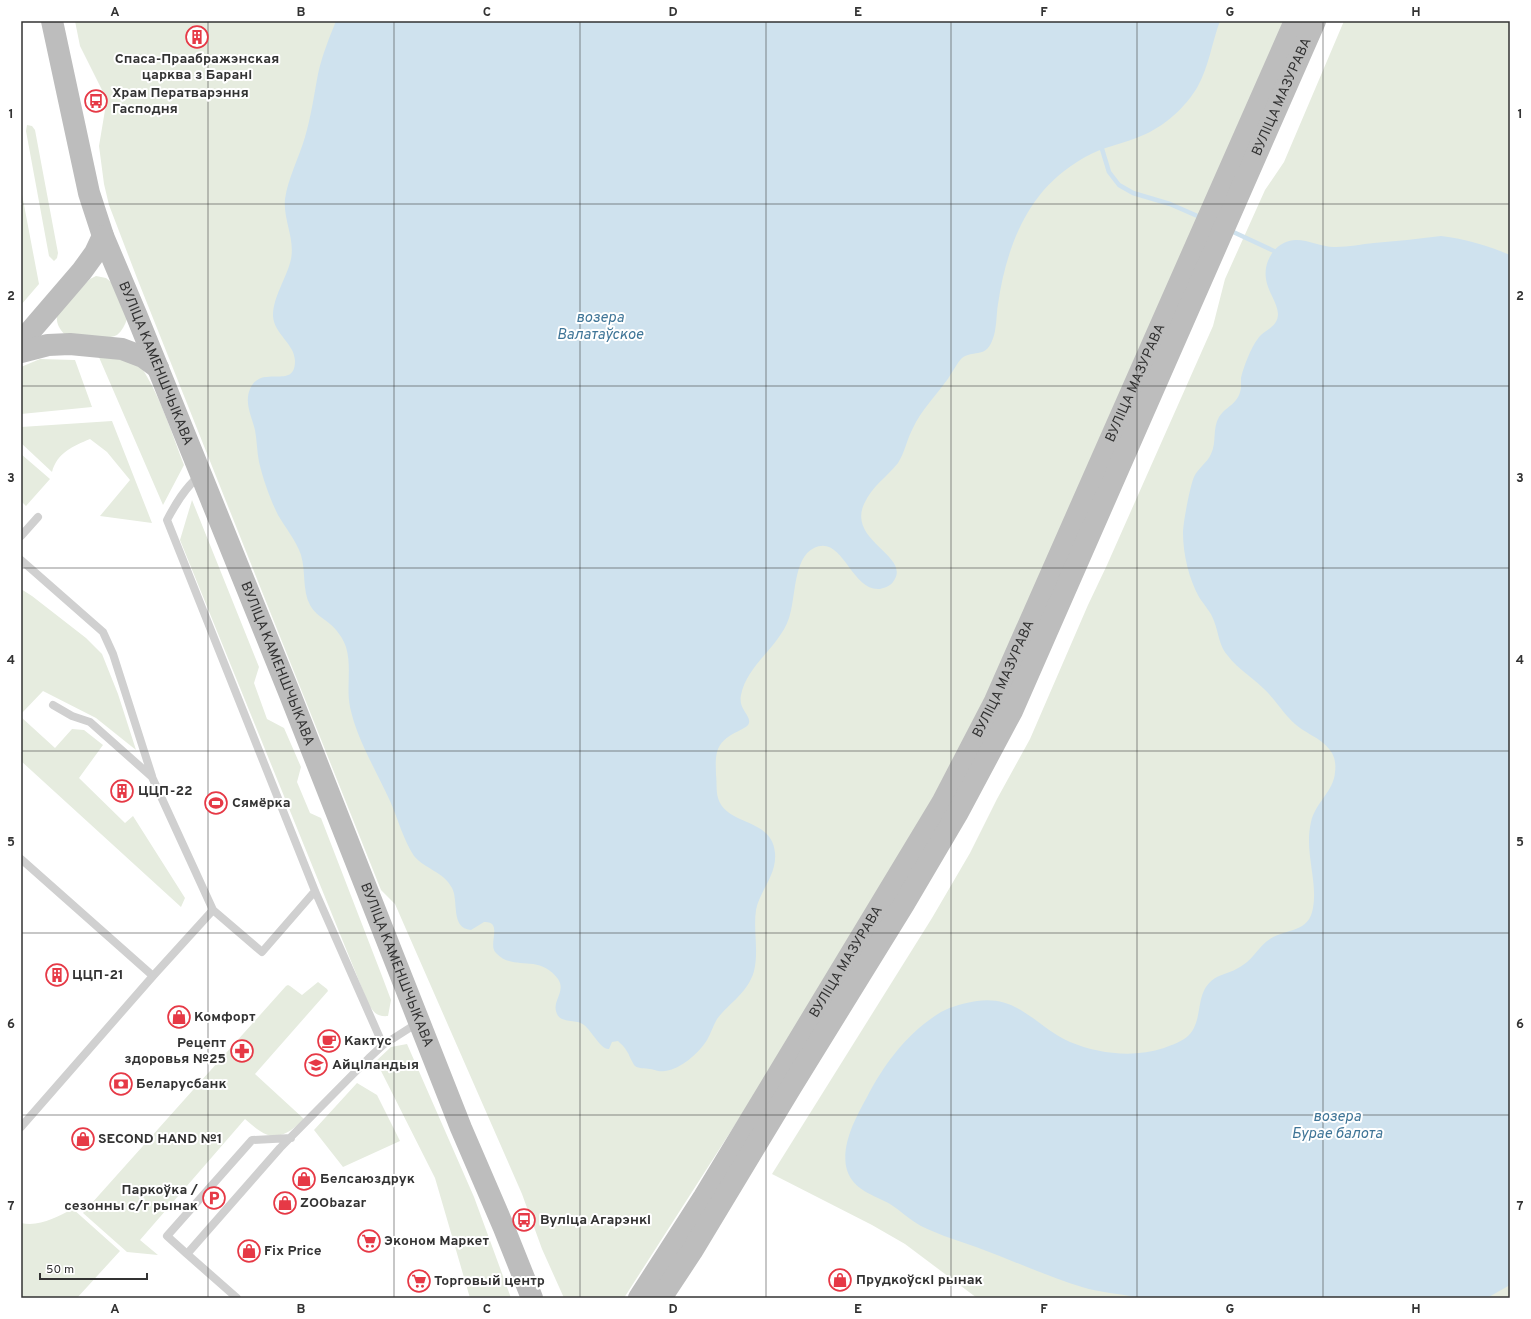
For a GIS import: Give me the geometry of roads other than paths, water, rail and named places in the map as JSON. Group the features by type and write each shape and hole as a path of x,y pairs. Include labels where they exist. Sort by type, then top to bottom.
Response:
{"main road":[{"name":"ВУЛІЦА МАЗУРАВА","path":"661,1298 692,1251 904,904 957,814 1012,711 1236,177 1295,21"},
{"name":"ВУЛІЦА МАЗУРАВА","path":"1236,177 1315,21"},
{"name":"ВУЛІЦА КАМЕНШЧЫКАВА","path":"49,25 89,193 103,236 289,692 461,1128 532,1298"},
{"path":"21,342 50,306 82,271 95,253 103,236"},
{"path":"82,271 96,266 107,268 120,276"},
{"name":"ВУЛІЦА МАЗУРАВА","path":"639,1298 708,1190 942,803 995,701 1197,267"},
{"path":"50,306 48,317 51,327 58,338 70,344"},
{"path":"100,347 119,341 126,335 133,324 136,314"},
{"path":"21,352 48,344 70,344 122,349 143,357 158,368"}],"lane":[{"path":"201,475 190,484 175,504 167,520 315,891 382,1045"},
{"path":"21,536 38,517"},
{"path":"21,560 103,632 114,654 152,777 213,910 262,952 315,891"},
{"path":"53,705 72,716 90,722 152,777"},
{"path":"21,859 153,976"},
{"path":"21,1127 153,976 213,910"},
{"path":"187,1254 280,1148 382,1045 420,1022"},
{"path":"237,1298 167,1236 252,1140 291,1138"}],"water":[{"name":"возера Валатаўское","path":"336,21 1220,21 1202,78 1193,94 1181,109 1166,122 1150,132 1097,151 1071,166 1053,180 1043,191 1025,217 1018,230 1008,259 997,309 995,332 989,347 982,352 970,354 961,359 916,422 898,463 875,487 864,504 861,517 864,529 871,539 895,564 897,573 893,582 889,586 880,589 870,588 854,574 840,556 832,549 824,546 814,548 807,553 802,560 796,579 789,618 785,628 779,638 756,665 744,684 741,695 741,704 748,717 749,723 747,726 724,740 720,745 716,758 717,793 723,807 730,814 758,827 766,833 772,841 775,853 775,861 771,875 756,910 756,956 754,971 743,992 717,1019 707,1040 699,1050 689,1060 671,1070 660,1071 637,1067 618,1041 612,1042 609,1049 606,1048 599,1043 590,1031 581,1023 564,1020 561,1018 556,1011 556,1003 561,988 560,983 551,971 535,964 518,963 503,959 494,949 494,929 493,925 490,923 484,922 471,930 464,928 460,924 456,913 452,888 444,878 414,856 362,743 350,707 349,662 346,647 337,632 310,605 306,593 301,555 294,539 278,515 265,482 259,462 255,430 248,405 248,394 255,382 262,378 284,376 290,374 294,370 295,361 292,349 280,334 274,322 273,316 275,301 289,266 292,251 285,199 289,183 303,145 311,114 318,74 328,40"},
{"name":"возера Бурае балота","path":"1441,236 1476,243 1510,255 1510,1285 1487,1298 1138,1298 1096,1291 1070,1283 921,1226 890,1204 859,1187 850,1177 845,1161 847,1142 850,1132 881,1073 898,1050 929,1020 954,1006 977,1001 992,1000 1016,1007 1058,1036 1081,1046 1105,1052 1129,1054 1153,1051 1177,1043 1189,1035 1197,1021 1205,989 1217,977 1240,967 1270,939 1302,926 1311,916 1314,887 1309,833 1313,815 1334,779 1334,757 1329,748 1320,740 1299,728 1267,692 1236,665 1225,652 1213,618 1195,590 1187,566 1183,533 1187,505 1194,477 1207,460 1213,449 1216,426 1219,417 1240,394 1241,378 1246,361 1258,339 1274,324 1278,318 1275,303 1266,282 1267,264 1274,251 1281,245 1295,240 1307,241 1330,247 1341,247"}],"waterway":[{"path":"1102,149 1109,172 1119,185 1133,193 1170,204 1202,218"},
{"path":"1229,230 1274,251"}],"place":[{"name":"Спаса-Праабражэнская царква з Барані","path":"197,37"},
{"name":"Храм Ператварэння Гасподня","path":"96,101"},
{"name":"ЦЦП-22","path":"122,791"},
{"name":"Сямёрка","path":"216,803"},
{"name":"ЦЦП-21","path":"57,975"},
{"name":"Комфорт","path":"179,1017"},
{"name":"Кактус","path":"329,1041"},
{"name":"Рецепт здоровья №25","path":"242,1051"},
{"name":"Айціландыя","path":"316,1065"},
{"name":"Беларусбанк","path":"121,1084"},
{"name":"SECOND HAND №1","path":"83,1139"},
{"name":"Белсаюздрук","path":"304,1179"},
{"name":"Паркоўка / сезонны с/г рынак","path":"214,1198"},
{"name":"ZOObazar","path":"285,1203"},
{"name":"Вуліца Агарэнкі","path":"524,1220"},
{"name":"Эконом Маркет","path":"369,1241"},
{"name":"Fix Price","path":"249,1251"},
{"name":"Прудкоўскі рынак","path":"840,1280"},
{"name":"Торговый центр","path":"419,1281"}]}
